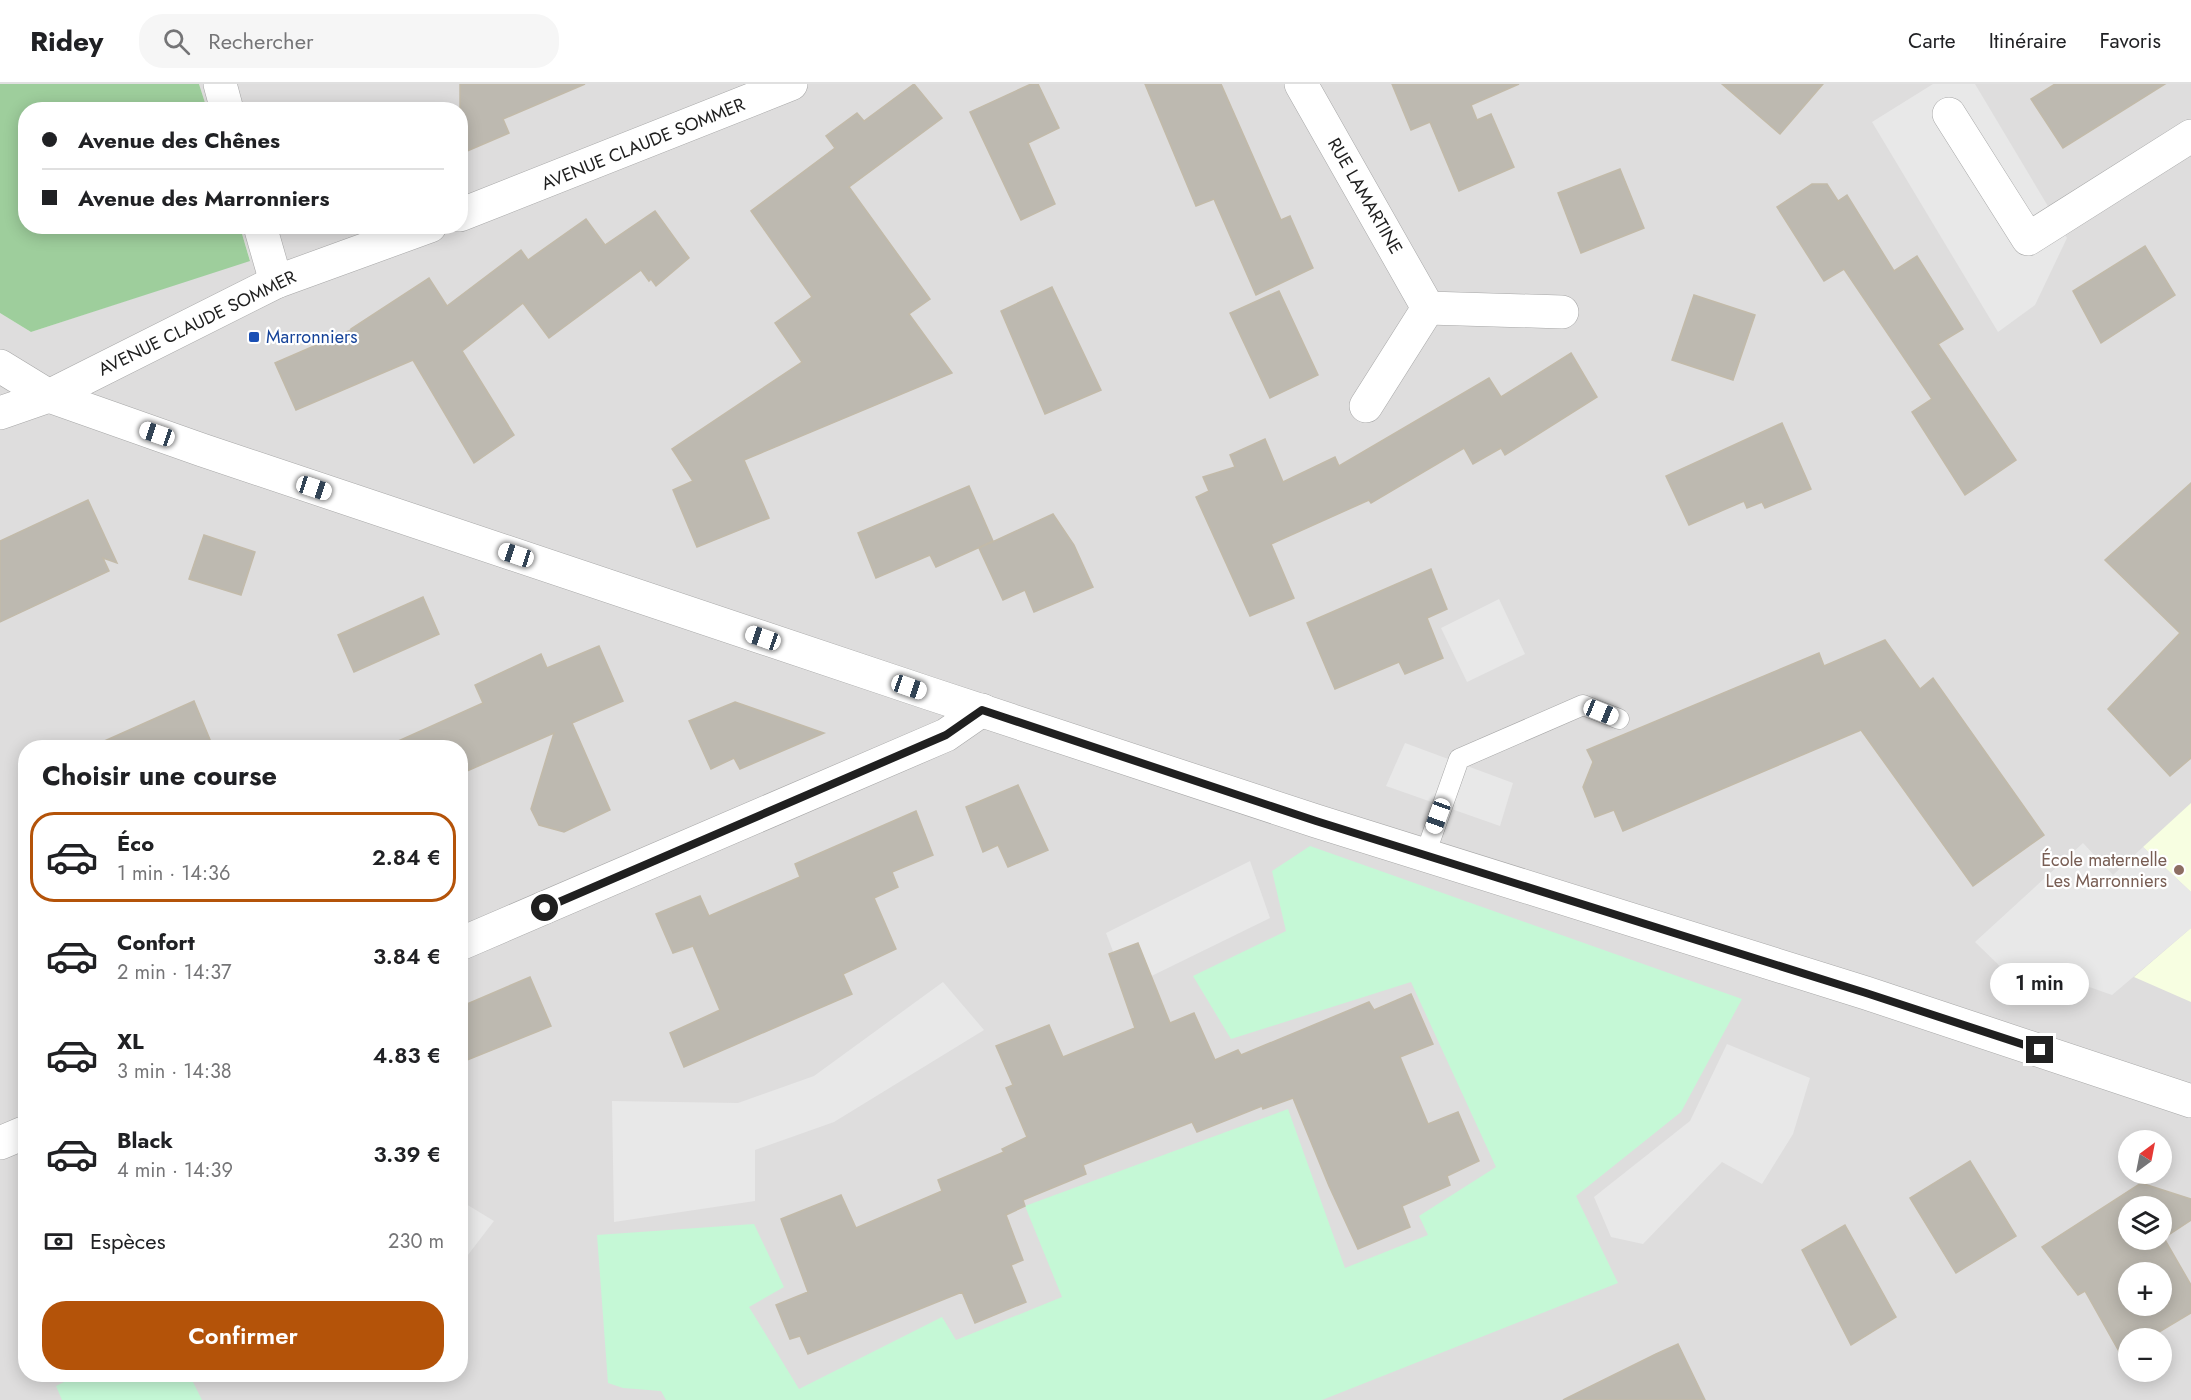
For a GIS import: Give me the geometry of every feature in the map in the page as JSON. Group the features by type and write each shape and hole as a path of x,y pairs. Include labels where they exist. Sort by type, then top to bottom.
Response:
{"street":[{"path":"220,84 225,102"},
{"name":"AVENUE CLAUDE SOMMER","path":"468,212 791,84"},
{"name":"RUE LAMARTINE","path":"1301,84 1428,308"},
{"path":"1949,114 2028,239 2191,136"},
{"path":"262,234 276,282"},
{"name":"AVENUE CLAUDE SOMMER","path":"0,413 49,396 276,282 408,234"},
{"path":"1366,406 1428,308 1562,312"},
{"path":"0,366 49,396 213,454 1316,821 1856,989 2191,1101"},
{"path":"468,941 946,735 982,710"},
{"path":"0,1143 18,1135"}],"lane":[{"path":"1425,855 1459,759 1583,705 1619,719"}],"shaded area":[{"path":"199,84 2191,84 2191,1400 0,1400 0,313 31,332 250,260 242,234 468,234 468,102 205,102"},
{"path":"1933,84 1975,84 2067,238 2035,305 1998,332 1872,122"},
{"path":"1499,599 1525,654 1467,682 1441,628"},
{"path":"1405,743 1513,783 1500,826 1386,786"},
{"name":"École maternelle Les Marronniers","path":"2191,803 2191,892 2143,847"},
{"path":"2083,843 2113,875 2143,847 2191,892 2191,928 2112,995 2061,977 2048,1003 2008,974 1975,942"},
{"path":"1250,861 1270,918 1127,988 1106,933"},
{"name":"École maternelle Les Marronniers","path":"2191,928 2191,1002 2134,977"},
{"path":"943,982 984,1030 834,1122 755,1150 755,1201 614,1222 612,1101 738,1103 814,1076"},
{"path":"1727,1044 1810,1078 1793,1134 1762,1184 1722,1162 1643,1244 1611,1237 1594,1197 1690,1121"},
{"path":"468,1205 494,1221 468,1255"}],"green space":[{"path":"0,84 199,84 205,102 18,102 18,234 242,234 250,261 31,332 0,313"},
{"path":"1310,846 1742,999 1681,1112 1576,1196 1618,1283 1322,1400 666,1400 661,1391 623,1388 608,1383 597,1235 754,1224 784,1287 749,1307 799,1389 942,1317 956,1340 1062,1297 1025,1206 1288,1109 1345,1268 1428,1235 1419,1216 1496,1167 1411,982 1231,1039 1193,976 1286,931 1272,871"},
{"path":"64,1382 193,1382 202,1400 62,1400 56,1386"}],"building":[{"path":"460,84 585,84 503,119 509,133 468,151 468,102 460,102"},
{"path":"914,84 942,118 849,187 930,299 909,314 952,373 744,460 769,518 697,547 673,490 693,481 672,449 802,362 775,323 812,297 751,211 835,148 826,136 857,113 864,121"},
{"path":"1031,84 1038,84 1059,128 1028,143 1055,204 1021,220 970,112"},
{"path":"1145,84 1221,84 1281,220 1290,216 1313,268 1256,295 1214,199 1196,206"},
{"path":"1392,84 1519,84 1471,105 1477,120 1491,114 1514,167 1459,191 1430,122 1411,130"},
{"path":"1722,84 1823,84 1780,134"},
{"path":"2055,84 2165,84 2063,148 2031,99"},
{"path":"1620,169 1644,228 1581,253 1558,193"},
{"path":"1812,184 1827,184 1838,201 1847,195 1894,271 1917,256 1963,329 1938,344 2016,460 1965,495 1912,412 1932,399 1844,269 1824,281 1777,207"},
{"path":"655,211 689,258 656,286 641,270 549,338 523,303 462,351 514,435 474,463 413,360 296,410 275,363 351,330 429,278 447,306 521,250 528,260 586,219 605,245"},
{"path":"2145,246 2175,295 2101,343 2073,291"},
{"path":"1052,287 1101,390 1045,414 1001,311"},
{"path":"1279,291 1318,375 1270,398 1230,313"},
{"path":"1694,295 1755,315 1733,380 1672,360"},
{"path":"1571,353 1597,397 1505,455 1501,448 1473,464 1464,448 1371,503 1369,500 1271,544 1294,598 1250,616 1196,497 1209,491 1203,477 1235,467 1230,455 1265,439 1283,482 1335,457 1339,466 1489,378 1501,397"},
{"path":"1782,423 1811,489 1765,508 1762,502 1747,508 1744,501 1689,525 1666,476"},
{"path":"2191,483 2191,758 2170,776 2108,709 2180,633 2105,560"},
{"path":"969,486 993,541 936,567 930,555 876,578 858,533"},
{"path":"88,500 117,563 103,558 109,571 0,622 0,541"},
{"path":"1053,514 1074,545 1093,587 1034,612 1025,590 1003,600 979,548"},
{"path":"204,535 255,552 241,595 189,579"},
{"path":"1431,569 1447,609 1427,618 1443,658 1405,674 1399,662 1335,689 1307,623"},
{"path":"423,597 439,634 354,672 338,635"},
{"path":"1885,640 1920,689 1933,678 2044,835 1973,886 1861,730 1623,831 1614,810 1595,817 1583,787 1593,762 1587,750 1819,653 1824,666"},
{"path":"599,646 623,701 572,723 610,810 564,832 539,825 531,809 554,733 468,771 468,740 401,740 483,703 475,685 541,654 547,668"},
{"path":"194,701 210,740 107,740"},
{"path":"735,702 824,733 740,769 734,758 711,769 689,721"},
{"path":"1018,785 1048,850 1008,867 998,845 983,852 966,807"},
{"path":"916,811 933,855 892,872 898,887 874,898 896,949 843,974 852,994 684,1067 670,1033 720,1010 693,946 673,953 656,914 700,896 709,916 800,877 795,864"},
{"path":"1138,943 1170,1023 1194,1013 1215,1060 1238,1050 1241,1055 1369,1002 1374,1010 1411,994 1433,1044 1400,1057 1428,1124 1458,1112 1479,1161 1447,1176 1450,1185 1402,1206 1410,1227 1358,1249 1293,1098 1263,1109 1262,1106 1197,1132 1192,1122 1083,1165 1086,1174 1023,1200 1025,1206 1006,1215 1023,1260 1011,1265 1026,1302 975,1323 962,1292 808,1354 800,1336 790,1339 776,1305 808,1292 781,1219 841,1195 856,1228 942,1191 938,1180 1004,1152 1002,1149 1027,1137 1006,1088 1013,1085 996,1046 1049,1025 1063,1057 1135,1028 1109,954"},
{"path":"530,977 551,1026 468,1060 468,1004"},
{"path":"1970,1161 2016,1236 1956,1273 1910,1198"},
{"path":"2139,1184 2144,1184 2191,1199 2191,1220 2172,1233 2172,1196 2121,1196"},
{"path":"2118,1198 2118,1250 2171,1250 2191,1285 2191,1313 2166,1328 2118,1328 2118,1350 2085,1291 2078,1295 2042,1247"},
{"path":"1845,1225 1896,1317 1851,1345 1802,1250"},
{"path":"1678,1344 1705,1400 1563,1400 1656,1354"}],"place":[{"name":"Marronniers","path":"254,337"},
{"name":"École maternelle Les Marronniers","path":"2179,870"}],"route":[{"path":"545,908 946,735 982,710 1316,821 1866,993 2040,1050"}]}
